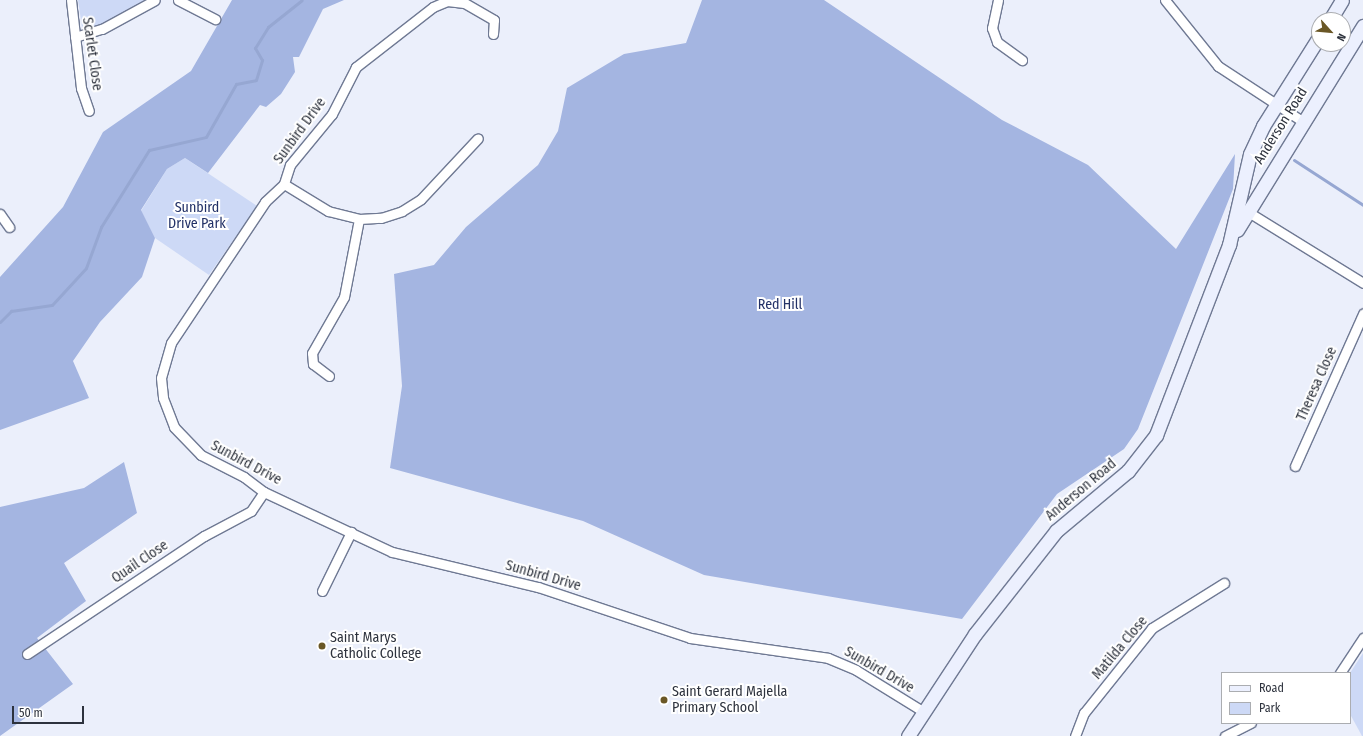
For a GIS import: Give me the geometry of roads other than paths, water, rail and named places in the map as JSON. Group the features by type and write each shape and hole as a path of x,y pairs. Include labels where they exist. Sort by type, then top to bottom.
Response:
{"street":[{"name":"Scarlet Close","path":"71,0 81,88 89,111"},
{"path":"75,37 102,29 155,0"},
{"path":"178,0 215,19"},
{"path":"998,0 992,28 997,42 1022,60"},
{"path":"1335,12 1342,0"},
{"name":"Sunbird Drive","path":"493,34 494,20 464,3 447,1 433,6 356,67 332,114 287,168 284,184 264,202 179,331 165,359 161,378 165,407 183,439 201,455 244,477 264,492 406,557 538,587 690,638 828,658 856,670 924,712"},
{"path":"1169,2 1213,62 1232,78 1302,121"},
{"name":"Anderson Road","path":"1242,209 1302,121 1363,26"},
{"name":"Anderson Road","path":"908,736 975,634 1056,531 1128,471 1152,441 1171,400 1242,209 1250,154 1276,105 1311,50"},
{"path":"284,184 318,206 359,219 381,218 411,206 478,138"},
{"path":"1242,209 1363,283"},
{"path":"0,214 9,227"},
{"path":"329,376 313,364 312,353 344,297 359,219"},
{"name":"Theresa Close","path":"1295,466 1363,314"},
{"name":"Quail Close","path":"27,654 204,536 251,511 264,492"},
{"path":"322,591 351,532"},
{"name":"Matilda Close","path":"1075,736 1084,713 1152,628 1224,583"},
{"path":"1341,672 1363,638"},
{"path":"1225,736 1249,724"}],"waterway":[{"path":"0,322 11,311 52,305 86,268 101,227 149,150 206,137 236,84 256,80 262,60 255,48 268,27 302,0"},
{"path":"1294,160 1363,205"}],"place":[{"name":"Saint Marys Catholic College","path":"322,646"},
{"name":"Saint Gerard Majella Primary School","path":"664,700"}],"park label":[{"name":"Sunbird Drive Park","path":"197,216"},
{"name":"Red Hill","path":"780,305"}]}
